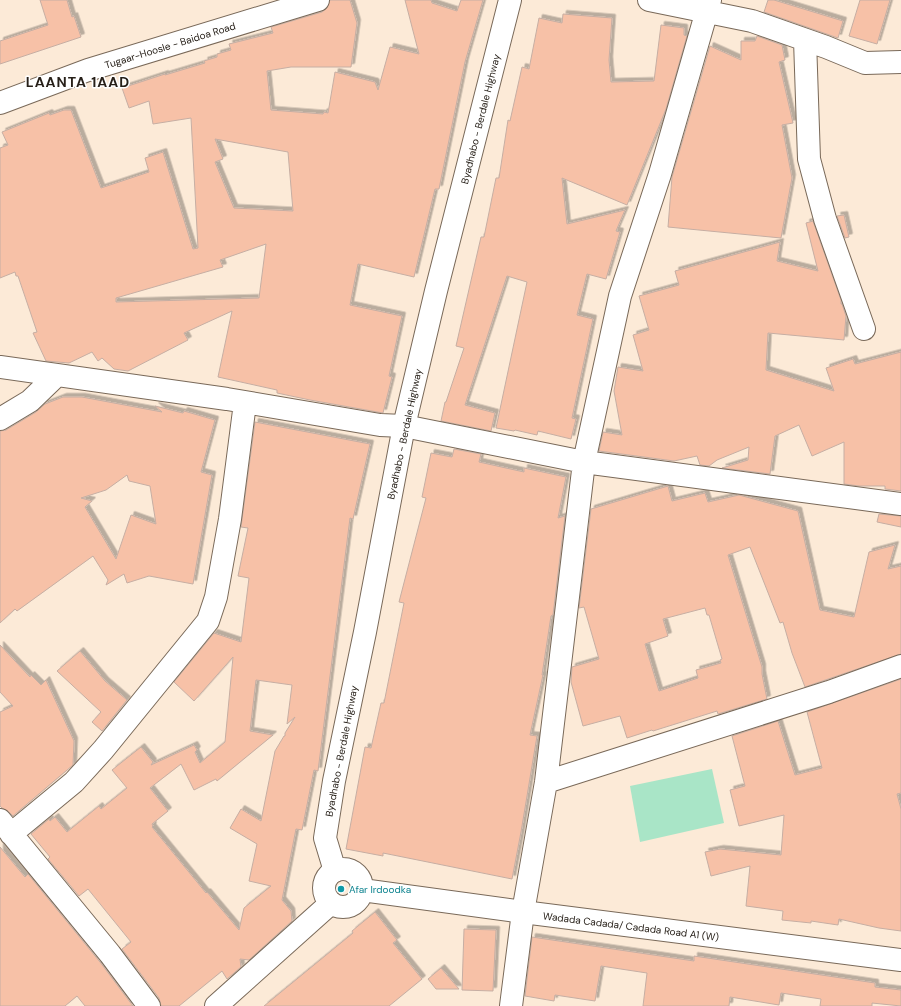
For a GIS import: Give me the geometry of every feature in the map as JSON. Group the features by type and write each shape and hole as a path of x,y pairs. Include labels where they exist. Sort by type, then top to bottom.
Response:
{"street":[{"name":"Tugaar-Hoosle - Baidoa Road","path":"0,103 88,70 318,0"},
{"name":"Byadhabo - Berdale Highway","path":"335,870 325,838 334,781 365,632 404,426 436,291 510,0"},
{"path":"649,0 709,6 805,40 865,64 901,62"},
{"path":"511,1006 524,912 546,782 584,462 620,296 660,174 709,6"},
{"path":"805,40 809,159 825,219 864,329"},
{"path":"0,367 227,399 380,425 404,426 584,462 901,504"},
{"path":"0,419 30,401 57,375"},
{"path":"149,1006 110,954 6,827 74,782 103,750 208,621 216,597 230,518 245,403"},
{"path":"546,782 829,692 901,666"},
{"path":"343,869 351,871 357,876 361,882 362,890 360,898 354,904 346,908 338,907 331,903 326,897 324,890 325,882 329,875 335,870 343,869"},
{"name":"Wadada Cadada/ Cadada Road A1 (W)","path":"362,890 901,960"},
{"path":"216,1006 331,903"}],"green space":[{"path":"712,769 724,823 640,842 630,786"}],"building":[{"path":"40,0 67,0 72,17 74,16 81,37 0,64 0,41 48,25"},
{"path":"330,0 350,0 357,23 351,67 291,67 267,71 271,110 323,114 324,112 328,113 335,72 375,82 378,90 390,47 419,54 405,0 431,0 432,3 457,11 461,0 483,0 465,62 439,189 435,189 414,277 358,264 350,305 402,316 389,376 392,377 383,413 277,393 277,390 218,377 232,311 184,333 188,340 128,371 114,369 102,358 98,361 92,352 69,363 46,361 33,333 37,332 18,276 16,276 15,272 0,278 0,148 8,145 2,132 49,113 50,115 64,110 71,110 101,188 149,172 145,158 163,152 193,249 198,248 191,118 153,124 149,101 129,108 122,88 205,63 204,61 217,57 217,54 231,50 229,44 273,33 271,27 322,12 327,8","holes":["215,139 288,152 293,211 234,208 215,162 223,159","266,244 259,298 116,302 116,298 223,267 220,260"]},
{"path":"768,0 774,0 843,21 838,38 764,12"},
{"path":"860,0 890,0 877,44 849,36"},
{"path":"563,14 612,18 609,60 611,82 654,81 661,25 684,28 684,35 687,36 666,109 627,205 562,178 567,224 625,210 616,231 620,232 606,279 587,274 577,315 593,319 572,418 576,419 571,439 538,431 537,435 515,430 496,428 527,282 507,276 465,405 495,413 491,431 441,421 445,402 464,348 456,346 481,237 484,237 496,178 499,178 508,120 510,121 522,67 529,69 539,18 562,23"},
{"path":"757,36 782,45 785,60 779,62 793,123 782,125 792,178 781,238 668,227 672,177 710,46 741,60 741,41 755,41"},
{"path":"844,215 849,237 845,238 837,216"},
{"path":"813,221 846,316 844,340 768,333 766,370 834,391 826,368 853,359 855,364 901,352 901,491 885,489 885,486 859,486 844,484 844,442 812,456 799,425 775,436 770,474 722,468 748,460 749,447 717,460 709,466 700,465 697,456 674,461 599,451 603,432 622,435 614,391 618,367 643,371 633,335 649,330 639,296 679,285 675,271 780,242 777,261 818,271 806,223"},
{"path":"63,397 82,397 162,412 155,406 183,413 184,411 215,420 201,472 212,475 193,584 149,576 127,583 124,574 106,585 108,580 93,556 17,611 15,609 0,623 0,431 6,430 36,412 45,404","holes":["127,475 129,481 150,486 156,524 131,515 116,559 85,507 92,501 81,498 106,490"]},
{"path":"255,422 370,444 353,519 350,518 318,771 314,770 302,830 296,829 282,900 291,911 292,921 249,960 240,959 241,967 227,979 222,971 179,1006 161,1006 159,998 122,949 131,942 88,889 79,896 48,859 50,857 31,834 49,819 50,821 55,817 67,832 99,806 101,809 127,788 112,770 141,747 153,762 151,765 194,745 197,750 195,752 200,763 225,742 233,657 194,701 174,682 214,633 241,642 249,578 238,576 248,528 241,527","holes":["256,680 292,685 287,724 295,717 275,751 261,821 241,809 230,828 257,844 249,881 271,886 244,908 239,930 207,892 206,893 152,827 152,824 168,811 150,788 181,764 194,790 216,779 217,781 273,735 250,731"]},
{"path":"454,449 481,454 479,462 524,472 524,468 566,477 558,518 565,516 553,615 551,616 543,675 530,735 537,736 512,879 383,853 383,856 346,849 365,747 371,748 381,703 384,703 404,603 399,602 426,498 422,497 431,453 452,457"},
{"path":"668,486 672,501 705,493 708,502 739,495 798,511 820,610 854,617 869,552 895,545 888,569 901,566 901,654 805,687 792,653 783,622 780,623 750,547 728,555 762,667 767,699 718,714 717,711 627,738 620,716 583,726 571,682 572,667 599,659 584,607 579,608 591,509","holes":["705,608 707,615 709,615 722,659 720,660 721,663 696,670 698,678 659,691 645,644 668,636 663,619"]},
{"path":"879,514 901,516 901,527 877,522"},
{"path":"0,645 30,677 31,675 41,685 46,680 74,741 73,765 13,816 0,806 0,712 13,706 0,692"},
{"path":"80,651 105,681 127,700 102,731 92,722 101,712 57,671"},
{"path":"901,679 901,793 897,794 901,809 901,931 879,928 839,919 838,925 811,921 811,923 782,920 783,911 746,906 750,866 711,876 705,852 720,849 781,855 784,815 739,826 730,790 745,786 732,736 778,721 795,775 822,768 807,712"},
{"path":"0,847 25,877 28,874 100,962 133,1006 85,1006 77,996 65,1006 0,1006"},
{"path":"375,912 397,940 393,943 422,979 389,1006 264,1006 353,933 352,931"},
{"path":"464,929 496,930 493,991 462,990"},
{"path":"532,937 694,961 694,956 875,983 875,987 901,990 901,1006 872,1003 872,1006 820,1006 821,999 781,993 779,1005 730,997 729,1006 643,1006 647,973 601,966 595,1001 555,995 554,1001 525,996"},
{"path":"441,968 459,989 436,989 428,979"}],"place":[{"name":"Afar Irdoodka","path":"341,889"}],"district":[{"name":"LAANTA 1AAD","path":"78,82"}]}
